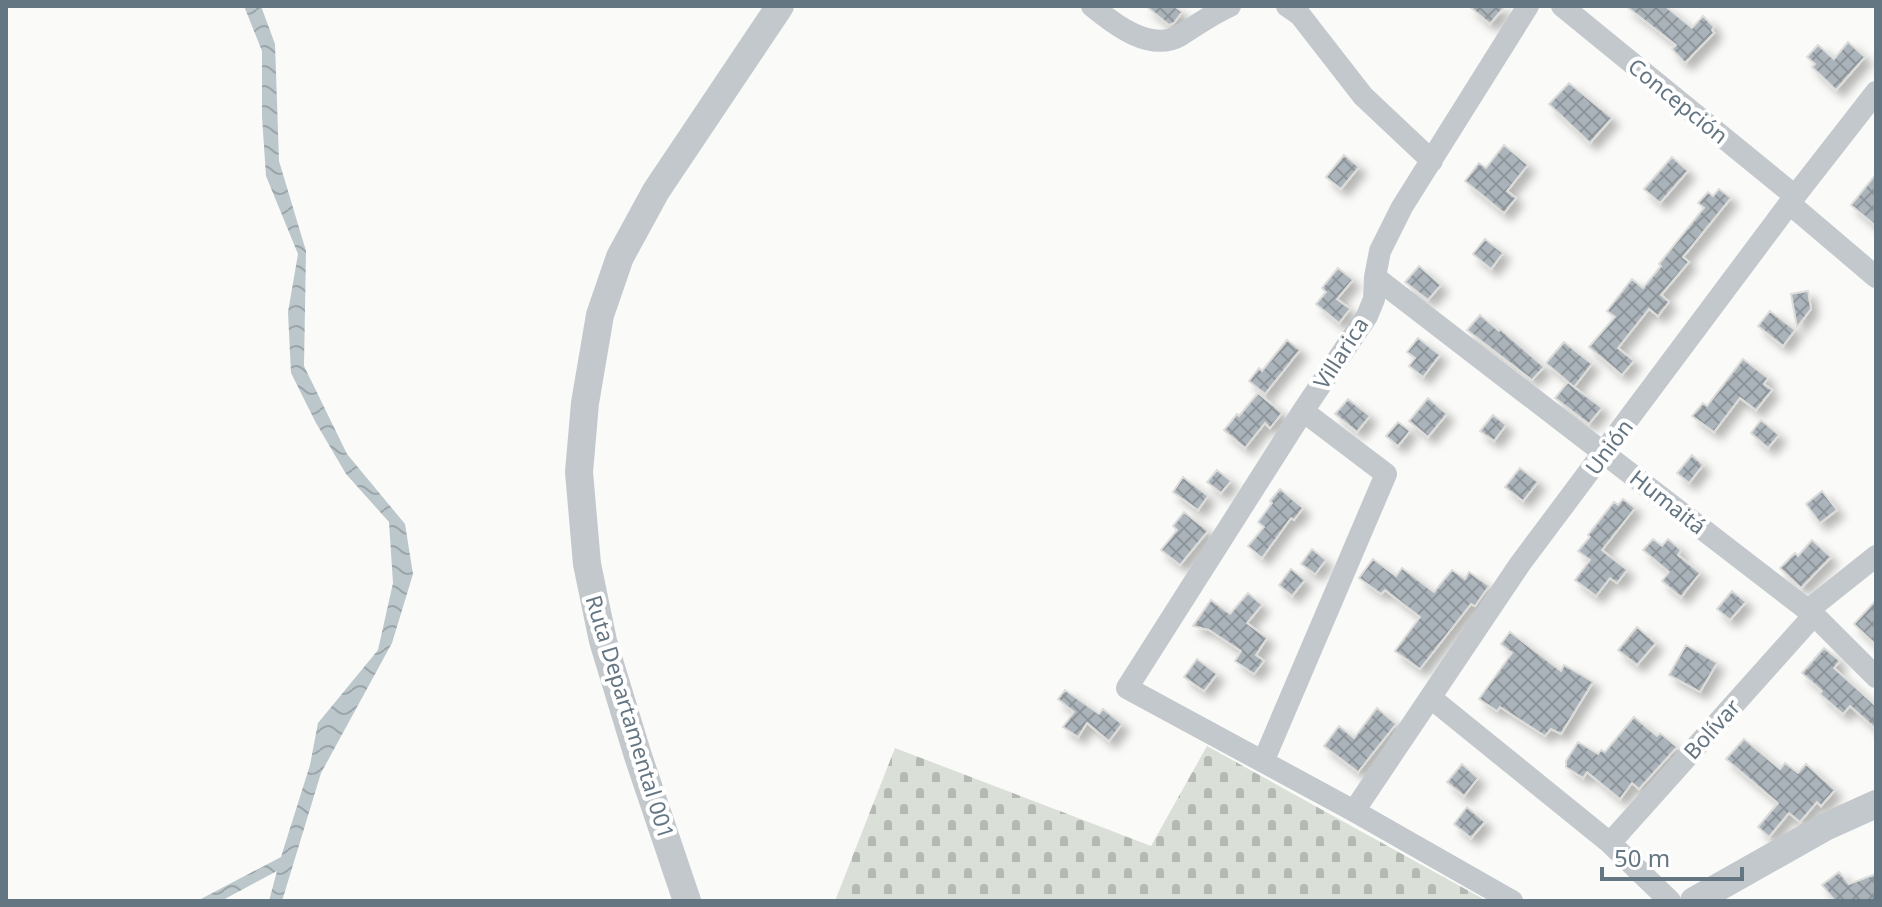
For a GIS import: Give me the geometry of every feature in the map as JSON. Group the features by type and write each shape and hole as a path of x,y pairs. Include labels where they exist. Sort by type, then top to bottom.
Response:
{"street":[{"name":"Ruta Departamental 001","path":"687,901 603,641 587,564 579,472 585,403 600,315 620,257 656,191 780,6"},
{"path":"1092,6 1119,25 1156,42 1179,37 1230,6"},
{"path":"1188,30 1204,6"},
{"path":"1287,6 1300,15 1363,96 1432,161"},
{"path":"1311,6 1321,43"},
{"name":"Villarica","path":"1263,762 1127,688 1367,316 1374,299 1380,251 1402,207 1528,6"},
{"name":"Concepción","path":"1562,6 1792,200 1876,277"},
{"name":"Unión","path":"1354,811 1520,564 1876,92"},
{"name":"Humaitá","path":"1375,277 1810,613 1876,677"},
{"path":"1303,411 1386,474 1263,762 1512,901"},
{"name":"Bolívar","path":"1610,843 1810,613 1876,556"},
{"path":"1431,698 1610,843 1670,901"},
{"path":"1694,901 1825,827 1876,804"}],"green space":[{"path":"1207,746 1487,901 835,901 895,748 1151,846"}],"water":[{"path":"244,6 261,6 275,44 279,161 306,251 304,366 347,454 405,524 413,574 392,643 321,773 282,901 269,901 277,871 221,901 197,901 281,857 310,765 318,723 378,650 393,583 389,522 346,474 291,373 288,312 298,254 266,176 262,51"}],"building":[{"path":"1146,6 1174,6 1182,12 1169,25"},
{"path":"1469,6 1505,6 1490,24"},
{"path":"1626,6 1665,6 1692,28 1703,16 1714,27 1714,33 1685,63 1672,49 1676,45"},
{"path":"1848,42 1865,57 1836,90 1812,67 1815,64 1807,57 1818,45 1834,59"},
{"path":"1569,83 1612,118 1590,143 1549,104"},
{"path":"1504,145 1528,165 1507,191 1516,198 1504,213 1465,181 1479,163 1486,168"},
{"path":"1344,155 1359,167 1341,189 1326,177"},
{"path":"1672,157 1688,171 1660,203 1644,189"},
{"path":"1876,174 1876,226 1851,205"},
{"path":"1719,189 1731,198 1683,257 1689,262 1661,295 1669,302 1658,316 1649,309 1618,348 1634,361 1622,375 1589,347 1615,317 1607,311 1632,279 1643,288 1704,208 1698,203 1708,192 1713,196"},
{"path":"1485,239 1503,253 1491,269 1473,254"},
{"path":"1419,266 1441,285 1428,300 1405,282"},
{"path":"1338,268 1353,280 1337,299 1350,309 1339,323 1316,304 1326,292 1322,288"},
{"path":"1808,291 1811,309 1797,327 1791,294"},
{"path":"1770,311 1795,330 1783,346 1758,326"},
{"path":"1480,315 1544,367 1532,380 1467,330"},
{"path":"1418,338 1440,355 1423,377 1409,366 1415,358 1407,352"},
{"path":"1287,340 1300,350 1265,394 1249,381 1259,368 1262,371"},
{"path":"1564,342 1592,364 1574,387 1546,363"},
{"path":"1743,359 1768,378 1764,384 1772,390 1756,410 1740,398 1714,432 1692,416 1703,403 1707,406"},
{"path":"1568,382 1602,408 1589,424 1555,398"},
{"path":"1258,393 1282,413 1270,428 1265,423 1245,448 1224,430"},
{"path":"1428,398 1447,414 1428,437 1409,421"},
{"path":"1348,399 1370,416 1357,432 1335,414"},
{"path":"1493,415 1506,425 1494,441 1480,431"},
{"path":"1761,420 1779,435 1768,448 1751,433"},
{"path":"1398,422 1410,431 1398,446 1386,436"},
{"path":"1692,455 1703,465 1689,483 1677,473"},
{"path":"1520,468 1538,482 1523,501 1505,487"},
{"path":"1217,470 1231,481 1221,493 1207,482"},
{"path":"1183,477 1208,496 1198,510 1173,492"},
{"path":"1280,489 1303,508 1294,520 1291,518 1262,558 1248,546 1264,527 1258,522"},
{"path":"1822,491 1837,510 1820,523 1806,504"},
{"path":"1623,499 1635,508 1602,550 1627,570 1617,583 1610,578 1596,596 1575,580 1590,560 1578,551 1614,502 1618,505"},
{"path":"1184,512 1208,531 1180,565 1161,550 1177,530 1173,526"},
{"path":"1653,539 1662,546 1668,539 1681,550 1678,555 1700,573 1681,597 1662,581 1669,572 1643,550"},
{"path":"1812,540 1831,557 1801,588 1780,568 1795,553 1798,556"},
{"path":"1312,549 1326,560 1315,574 1301,564"},
{"path":"1373,559 1396,576 1402,568 1434,592 1452,570 1465,579 1469,572 1489,586 1420,669 1395,651 1420,617 1385,590 1381,594 1359,578"},
{"path":"1291,569 1305,580 1292,596 1279,585"},
{"path":"1732,591 1746,602 1730,620 1717,609"},
{"path":"1248,593 1262,605 1247,623 1267,638 1256,655 1264,661 1254,674 1235,661 1241,651 1209,630 1193,626 1211,600 1230,614"},
{"path":"1876,600 1876,645 1854,624"},
{"path":"1637,627 1656,643 1637,665 1618,650"},
{"path":"1510,632 1561,671 1564,665 1593,682 1561,734 1551,729 1545,736 1500,707 1497,711 1479,699 1512,653 1501,644"},
{"path":"1686,645 1717,663 1700,692 1669,675"},
{"path":"1824,648 1840,661 1834,668 1876,706 1876,729 1850,706 1843,714 1802,673"},
{"path":"1197,659 1217,674 1204,691 1184,677"},
{"path":"1065,690 1099,714 1103,709 1122,724 1109,741 1087,723 1078,737 1063,727 1074,712 1058,699"},
{"path":"1377,708 1396,724 1358,772 1324,746 1339,726 1354,738"},
{"path":"1634,717 1657,736 1660,733 1677,747 1639,789 1632,783 1620,799 1587,772 1583,778 1566,767 1566,761 1578,742 1598,754 1601,750 1605,752"},
{"path":"1744,739 1780,769 1785,763 1798,773 1806,764 1835,790 1821,806 1817,802 1800,822 1789,813 1769,837 1758,827 1778,803 1726,759"},
{"path":"1462,764 1478,778 1464,796 1447,782"},
{"path":"1467,807 1485,822 1471,838 1454,824"},
{"path":"1839,872 1849,884 1876,874 1876,901 1835,901 1822,885"}]}
